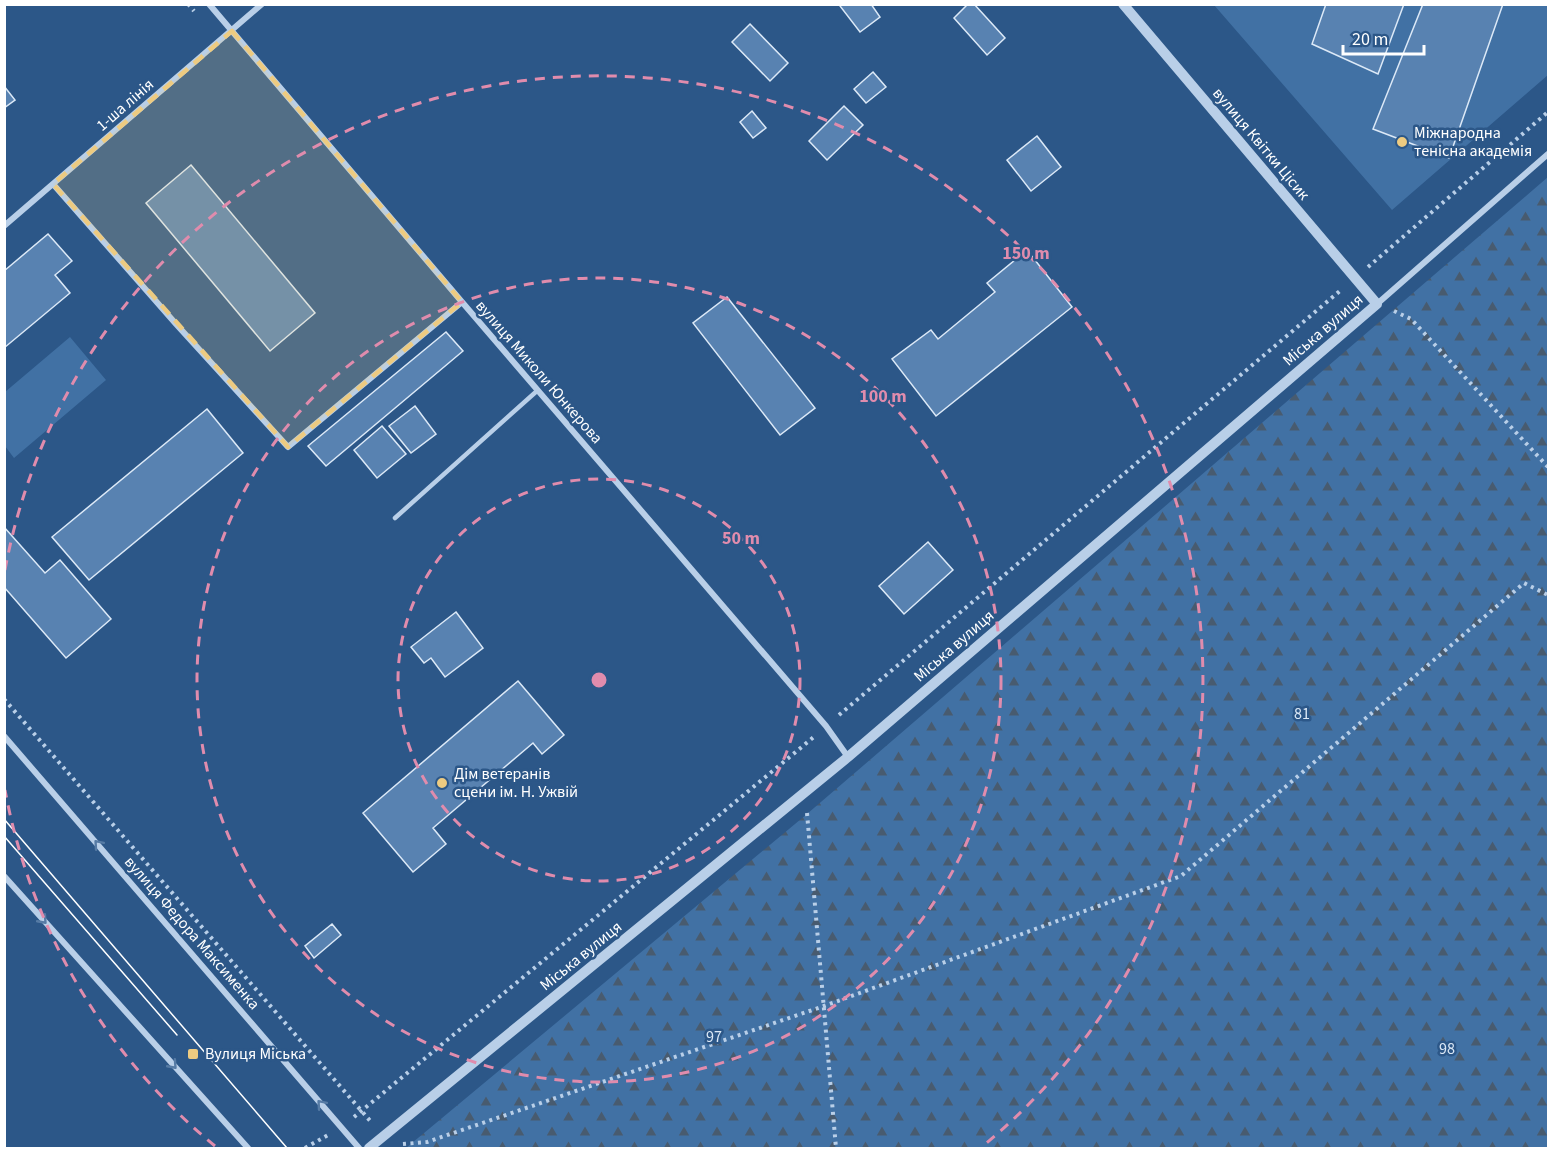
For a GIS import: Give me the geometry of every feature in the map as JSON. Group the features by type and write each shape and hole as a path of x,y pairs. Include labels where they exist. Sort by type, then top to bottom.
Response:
{"street":[{"name":"вулиця Миколи Юнкерова","path":"209,4 826,726 848,757"},
{"name":"1-ша лінія","path":"4,226 262,4"},
{"name":"вулиця Квітки Цісик","path":"1123,4 1377,304"},
{"name":"Міська вулиця","path":"369,1149 848,757 1377,304 1548,154"},
{"path":"53,184 288,447 462,302"},
{"name":"вулиця Федора Максименка","path":"4,736 358,1149"},
{"path":"4,876 248,1149"}],"lane":[{"path":"395,518 538,390"}],"path":[{"path":"305,1149 341,1128 362,1111 826,726 1548,112"},
{"path":"1377,304 1411,318 1548,467"},
{"path":"4,699 384,1137 394,1145 427,1142 824,1006 1181,876 1524,583 1548,595"},
{"path":"807,814 836,1149"}],"highlighted area":[{"path":"232,31 462,302 288,447 53,184"}],"green space":[{"name":"Міжнародна тенісна академія","path":"1214,5 1548,5 1548,75 1392,210"},
{"name":"81","path":"1548,177 1548,1148 406,1148 807,814"},
{"path":"70,337 106,380 14,458 5,446 5,392"}],"building":[{"path":"841,4 871,4 880,17 860,32 840,6"},
{"path":"968,4 974,4 1005,38 987,55 954,18"},
{"path":"1326,4 1404,4 1378,74 1312,44"},
{"path":"1423,4 1503,4 1449,158 1373,129"},
{"path":"750,24 788,63 770,81 732,42"},
{"path":"873,72 886,87 866,103 854,89"},
{"path":"4,86 15,100 4,108"},
{"path":"844,106 863,125 827,160 809,141"},
{"path":"752,111 766,128 753,138 740,122"},
{"path":"1037,136 1061,167 1031,191 1007,160"},
{"path":"191,165 315,313 270,351 146,203"},
{"path":"48,234 72,261 55,275 70,293 4,348 4,271"},
{"path":"1027,250 1072,307 936,416 892,359 931,330 938,339 995,292 987,283"},
{"path":"727,297 815,408 780,435 693,323"},
{"path":"446,332 463,351 326,466 308,446"},
{"path":"415,406 436,434 411,453 389,426"},
{"path":"207,409 243,453 89,580 52,537"},
{"path":"382,426 406,454 377,478 354,450"},
{"path":"4,527 45,573 60,560 111,619 66,658 4,587"},
{"path":"928,542 953,570 904,614 879,586"},
{"path":"456,612 483,648 445,677 431,658 424,663 411,647"},
{"name":"Дім ветеранів сцени ім. Н. Ужвій","path":"518,681 564,735 542,754 533,743 433,828 446,844 413,872 363,813"},
{"path":"332,924 341,935 314,958 305,946"}],"tram line":[{"path":"4,819 287,1148"},
{"path":"4,836 177,1035"}],"place":[{"name":"Міжнародна тенісна академія","path":"1402,142"},
{"name":"Дім ветеранів сцени ім. Н. Ужвій","path":"442,783"},
{"name":"Вулиця Міська","path":"193,1054"}],"park label":[{"name":"97","path":"714,1037"},
{"name":"98","path":"1447,1049"}]}
